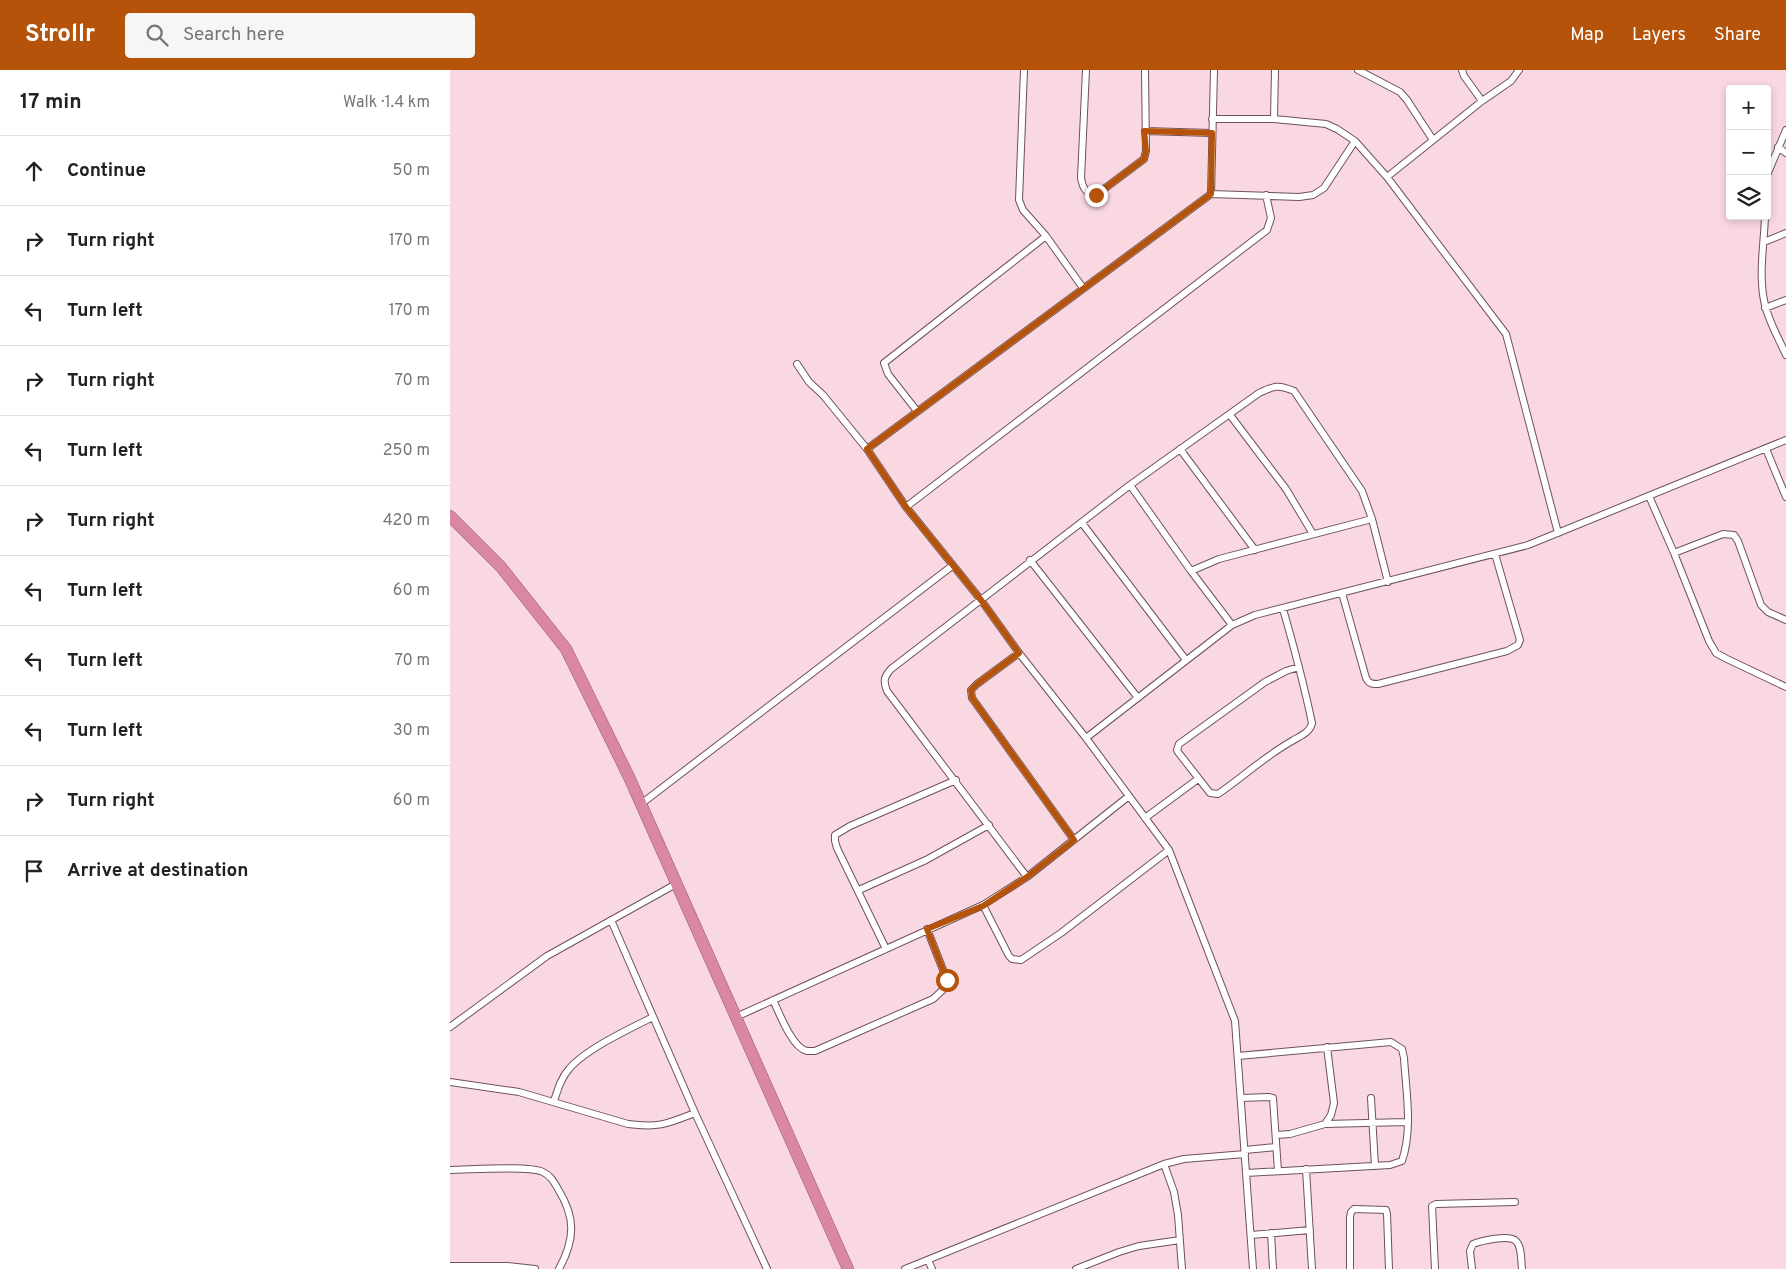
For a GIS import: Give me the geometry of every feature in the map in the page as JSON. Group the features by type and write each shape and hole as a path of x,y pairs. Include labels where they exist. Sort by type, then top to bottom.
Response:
{"highway":[{"path":"450,516 501,566 566,649 641,804 848,1269"}],"street":[{"path":"1024,70 1019,200 1023,210 1046,236 1083,288"},
{"path":"1086,70 1081,178 1082,188 1088,193 1096,195 1144,159 1146,151 1144,131 1145,70"},
{"path":"1211,194 1214,70"},
{"path":"1274,119 1275,70"},
{"path":"1358,70 1400,92 1433,140"},
{"path":"1462,70 1464,76 1482,101"},
{"path":"1387,177 1482,101 1511,81 1519,70"},
{"path":"1212,120 1274,119 1326,124 1355,141 1387,177 1506,334 1558,533"},
{"path":"1771,165 1786,130"},
{"path":"1144,131 1212,133"},
{"path":"867,449 1211,194 1299,197 1313,194 1324,188 1355,141"},
{"path":"1778,147 1786,153"},
{"path":"906,507 1268,230 1272,218 1266,195"},
{"path":"1765,220 1761,278 1766,308 1786,356"},
{"path":"1764,242 1786,233"},
{"path":"917,411 888,374 884,363 1046,236"},
{"path":"1766,308 1786,300"},
{"path":"797,364 809,382 823,395 867,449 906,507 981,600 1169,850 1235,1021 1253,1269"},
{"path":"1027,877 956,780 887,691 884,683 885,675 891,669 1030,560 1082,523 1130,485 1230,415 1258,393 1270,388 1282,386 1294,391 1362,491 1372,518 1388,582"},
{"path":"1230,415 1286,488 1313,534"},
{"path":"1086,738 1232,625 1256,615 1528,545 1786,440"},
{"path":"1180,449 1255,550"},
{"path":"1766,449 1786,497"},
{"path":"1130,485 1232,625"},
{"path":"1649,496 1709,641 1716,653 1786,687"},
{"path":"1191,570 1219,559 1372,518"},
{"path":"1082,523 1186,660"},
{"path":"1674,553 1723,534 1734,534 1761,605 1768,612 1786,620"},
{"path":"1342,593 1366,678 1373,684 1388,681 1507,650 1518,645 1520,640 1495,554"},
{"path":"1030,560 1138,698"},
{"path":"641,804 952,566"},
{"path":"1283,609 1300,667 1312,724 1309,730 1279,748 1218,794 1210,793 1178,752 1179,744 1265,682 1300,667"},
{"path":"1019,653 977,684 971,690 972,698 1074,840"},
{"path":"1145,818 1198,779"},
{"path":"886,949 837,848 835,835 850,826 956,780"},
{"path":"736,1017 927,929 983,906 1027,877 1128,796"},
{"path":"859,890 926,860 989,825"},
{"path":"983,906 1009,956 1012,959 1021,960 1061,933 1169,850"},
{"path":"450,1027 547,956 676,884"},
{"path":"611,920 765,1268"},
{"path":"773,1000 794,1040 801,1048 807,1051 815,1051 934,1000 946,987 947,980 927,929"},
{"path":"554,1100 560,1083 570,1068 611,1039 653,1018"},
{"path":"1238,1056 1391,1042 1402,1049 1404,1058 1407,1122 1405,1151 1402,1161 1390,1165 1246,1173"},
{"path":"1325,1124 1331,1115 1334,1103 1327,1047"},
{"path":"450,1082 519,1092 554,1100 628,1124 663,1126 695,1113"},
{"path":"1241,1098 1273,1098 1278,1171"},
{"path":"1371,1098 1375,1166"},
{"path":"1276,1135 1290,1134 1325,1124 1407,1122"},
{"path":"905,1269 1164,1164 1184,1158 1276,1147"},
{"path":"1164,1164 1174,1192 1182,1269"},
{"path":"450,1170 529,1169 542,1171 552,1178 565,1200 571,1215 570,1248 560,1269"},
{"path":"1306,1169 1312,1269"},
{"path":"1435,1269 1432,1206 1444,1203 1516,1202"},
{"path":"1350,1269 1350,1217 1354,1209 1386,1210 1389,1269"},
{"path":"1251,1235 1310,1230"},
{"path":"1271,1234 1273,1269"},
{"path":"1472,1269 1470,1251 1473,1244 1482,1240 1511,1238 1520,1247 1522,1269"},
{"path":"1076,1269 1118,1252 1139,1246 1180,1240"},
{"path":"928,1260 932,1269"},
{"path":"450,1266 507,1266 535,1269"}],"route":[{"path":"947,980 927,929 983,906 1027,877 1074,840 972,698 971,690 977,684 1019,653 981,600 906,507 867,449 1211,194 1212,133 1144,131 1146,151 1144,159 1096,195"}]}
